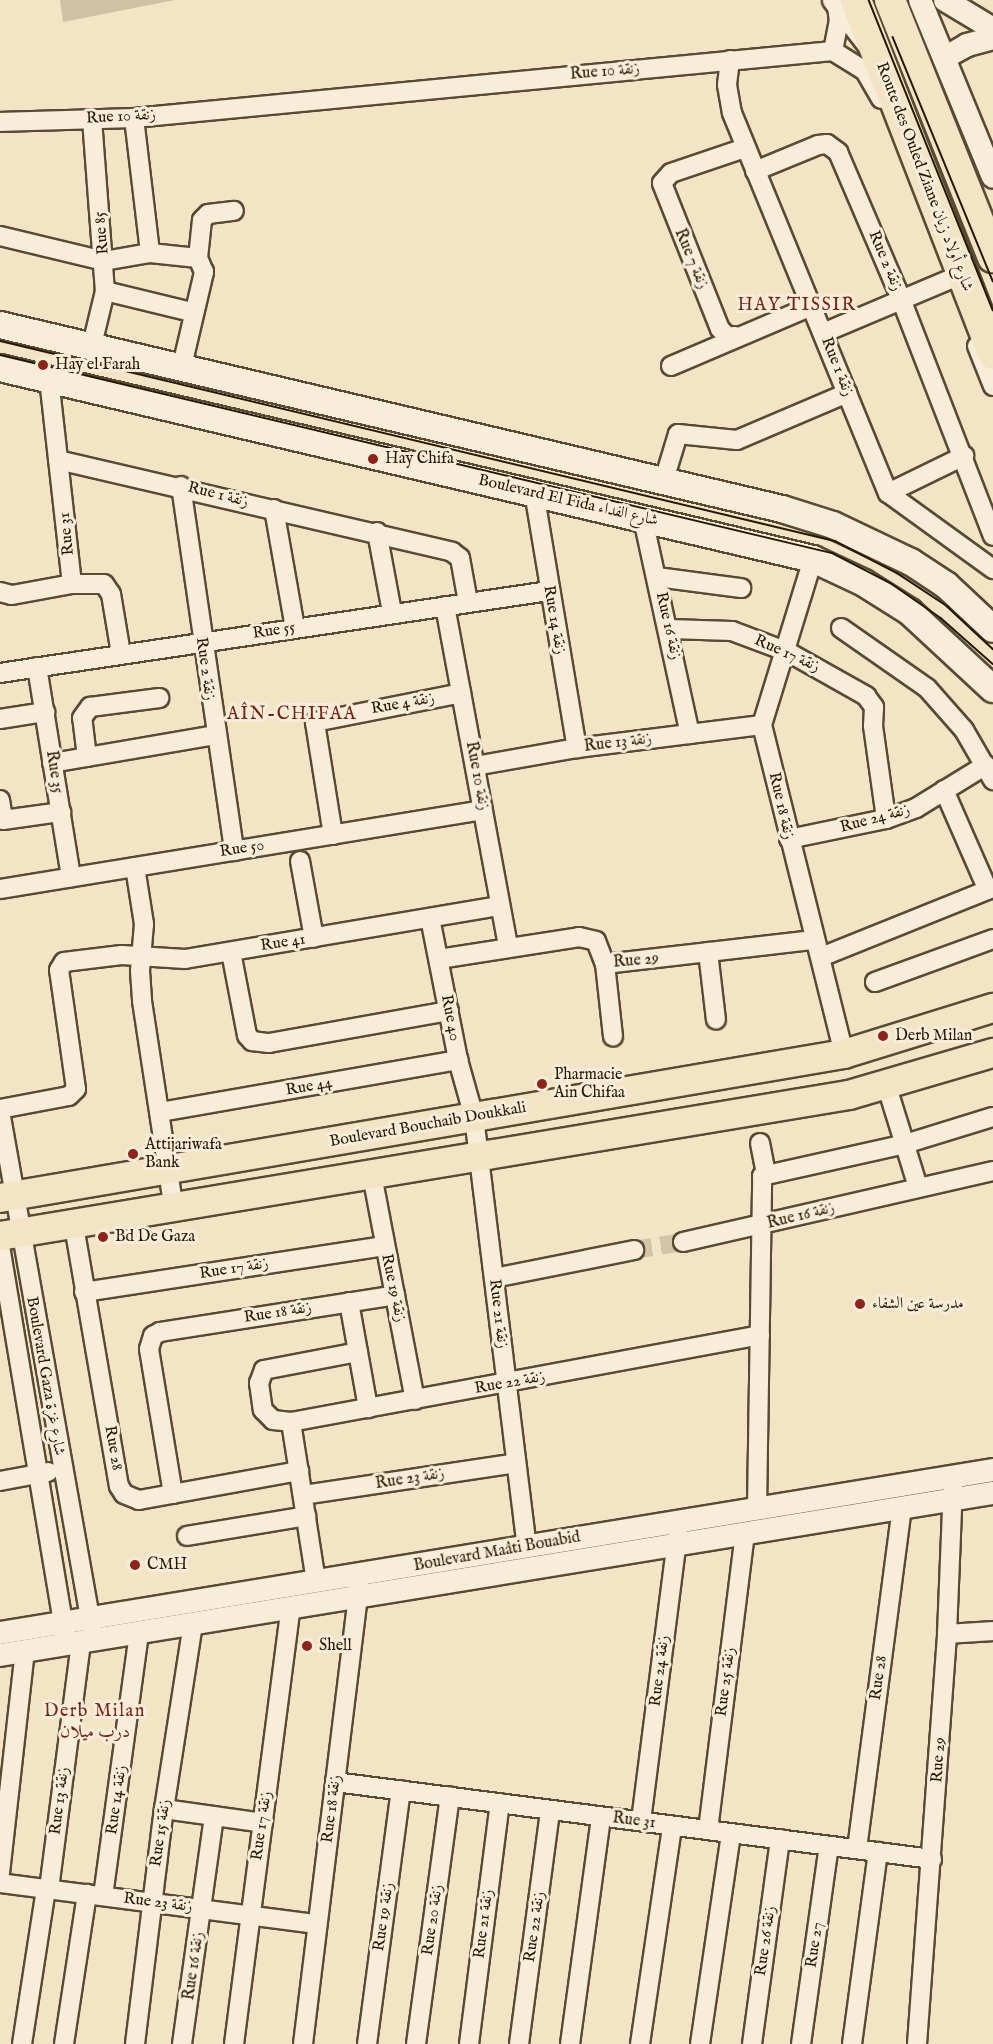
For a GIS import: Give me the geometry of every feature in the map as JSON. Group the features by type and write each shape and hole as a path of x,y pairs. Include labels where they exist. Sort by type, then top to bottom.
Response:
{"highway":[{"name":"Route des Ouled Ziane شارع أولاد زيان","path":"890,0 986,209 993,257"},
{"name":"Route des Ouled Ziane شارع أولاد زيان","path":"842,2 878,56 993,354"}],"main road":[{"path":"0,325 782,509 872,541 946,585 993,629"},
{"name":"Boulevard El Fida شارع الفداء","path":"0,368 534,492 813,560 864,583 910,612 993,689"},
{"name":"Boulevard Bouchaib Doukkali","path":"7,1197 844,1054 993,1008"},
{"path":"7,1239 887,1087 993,1053"}],"street":[{"path":"920,0 987,153 993,177"},
{"path":"945,0 993,29"},
{"path":"842,2 833,51 865,71 878,92 993,386"},
{"path":"944,58 967,45 993,38"},
{"name":"Rue 10 زنقة","path":"0,122 134,118 833,51"},
{"name":"Rue 1 زنقة","path":"730,60 729,101 745,148 824,333 888,493"},
{"path":"134,118 150,253"},
{"name":"Rue 85","path":"92,119 105,294 92,345"},
{"name":"Rue 2 زنقة","path":"756,171 818,145 833,147 901,299 964,456 993,536"},
{"name":"Rue 7 زنقة","path":"735,336 728,337 720,329 662,191 664,178 670,173 745,148"},
{"path":"182,366 191,315 204,272 198,258 203,216 234,211"},
{"path":"0,236 104,261 150,253 198,258"},
{"path":"824,333 951,279"},
{"path":"105,294 191,315"},
{"path":"671,366 735,336 812,306"},
{"name":"Rue 31","path":"49,379 72,584"},
{"path":"664,480 678,434 737,440 848,393"},
{"path":"964,456 888,493 993,568"},
{"name":"Rue 1 زنقة","path":"58,460 377,532 457,554 468,602"},
{"name":"Rue 2 زنقة","path":"181,486 201,642 234,851"},
{"name":"Rue 14 زنقة","path":"534,492 577,748"},
{"path":"274,509 295,628"},
{"name":"Rue 16 زنقة","path":"643,519 669,629 690,734"},
{"path":"377,532 392,612"},
{"path":"762,725 788,652 813,560"},
{"path":"657,577 741,588"},
{"path":"0,592 12,595 72,584 97,582 108,588 121,654"},
{"name":"Rue 55","path":"0,673 392,612 549,591"},
{"name":"Rue 10 زنقة","path":"445,606 508,946"},
{"name":"Rue 17 زنقة","path":"669,629 716,627 788,652 866,696 874,707 873,726 886,819"},
{"path":"841,628 927,688 964,730 990,773"},
{"name":"Rue 35","path":"38,667 71,877"},
{"name":"Rue 4 زنقة","path":"333,834 315,722 462,693"},
{"path":"87,757 82,718 90,707 159,698"},
{"path":"0,719 45,712"},
{"name":"Rue 13 زنقة","path":"475,766 577,748 762,725"},
{"name":"Rue 18 زنقة","path":"762,725 844,1054"},
{"path":"52,763 215,735"},
{"name":"Rue 24 زنقة","path":"789,839 886,819 915,808 944,790 990,773"},
{"path":"821,957 991,889 944,790"},
{"path":"0,800 3,820 61,812"},
{"name":"Rue 50","path":"0,889 483,810"},
{"path":"300,861 314,938"},
{"path":"135,867 144,924 140,955 142,1001 174,1209"},
{"name":"Rue 41","path":"0,1110 69,1096 76,1081 59,970 64,962 140,955 185,959 501,906"},
{"name":"Rue 40","path":"430,918 458,1060 474,1117"},
{"name":"Rue 29","path":"439,959 508,946 589,937 602,948 605,964 814,940"},
{"path":"875,982 993,939"},
{"path":"231,952 247,1035 252,1041 269,1043 449,1011"},
{"path":"708,952 716,1020"},
{"path":"605,964 613,1037"},
{"name":"Rue 44","path":"160,1112 458,1060"},
{"path":"887,1087 918,1187"},
{"name":"Boulevard Gaza شارع غزة","path":"0,1110 7,1197 7,1239 37,1475 79,1633"},
{"name":"Rue 21 زنقة","path":"474,1117 527,1547"},
{"path":"757,1508 762,1226 759,1183 766,1174 904,1144 993,1117"},
{"path":"760,1143 766,1174"},
{"name":"Rue 16 زنقة","path":"683,1242 762,1226 918,1187 993,1171"},
{"name":"Rue 19 زنقة","path":"372,1175 415,1400"},
{"name":"Rue 28","path":"74,1226 119,1486 124,1494 139,1500 299,1471"},
{"name":"Boulevard Gaza شارع غزة","path":"7,1239 62,1470 79,1633"},
{"name":"Rue 17 زنقة","path":"84,1292 384,1246"},
{"path":"494,1278 634,1250"},
{"name":"Rue 18 زنقة","path":"173,1494 149,1349 150,1341 160,1332 395,1295"},
{"path":"349,1302 368,1407"},
{"name":"Rue 22 زنقة","path":"291,1422 507,1384 760,1335"},
{"path":"316,1582 291,1422 273,1420 263,1410 259,1383 264,1370 271,1367 358,1352"},
{"name":"Rue 23 زنقة","path":"303,1496 516,1463"},
{"path":"0,1482 62,1470"},
{"name":"Boulevard Maâti Bouabid","path":"0,1633 140,1632 291,1608 359,1586 527,1547 993,1470"},
{"name":"Rue 29","path":"917,2044 947,1634 953,1475"},
{"name":"Boulevard Maâti Bouabid","path":"0,1655 25,1651 79,1633 316,1582 359,1586 676,1544 993,1493"},
{"name":"Rue 28","path":"857,1849 902,1507"},
{"path":"187,1536 306,1516"},
{"name":"Rue 24 زنقة","path":"641,1821 679,1521"},
{"name":"Rue 25 زنقة","path":"708,1830 745,1533"},
{"name":"Rue 18 زنقة","path":"303,2044 359,1586"},
{"name":"Rue 17 زنقة","path":"234,2044 291,1608"},
{"name":"Rue 15 زنقة","path":"135,2044 164,1809 193,1623"},
{"path":"947,1634 993,1631"},
{"name":"Rue 14 زنقة","path":"64,2044 95,1895 140,1632"},
{"name":"Rue 13 زنقة","path":"22,2044 47,1889 79,1633"},
{"path":"0,1873 25,1651"},
{"name":"Rue 31","path":"335,1782 932,1859"},
{"name":"Rue 19 زنقة","path":"367,2044 401,1791"},
{"name":"Rue 20 زنقة","path":"416,2044 450,1796"},
{"name":"Rue 21 زنقة","path":"469,2044 500,1803"},
{"path":"164,1809 263,1822"},
{"name":"Rue 22 زنقة","path":"519,2044 550,1811"},
{"name":"Rue 16 زنقة","path":"182,2044 214,1816"},
{"path":"570,2044 601,1817"},
{"path":"640,2044 672,1827"},
{"path":"700,2044 731,1833"},
{"name":"Rue 26 زنقة","path":"752,2044 780,1839"},
{"name":"Rue 27","path":"801,2044 829,1846"},
{"path":"852,2044 878,1852"},
{"name":"Rue 23 زنقة","path":"0,1883 317,1924"}],"shaded area":[{"path":"60,0 175,0 63,22"}],"tunnel":[{"path":"634,1250 683,1242"}],"tram line":[{"path":"869,0 993,310"},
{"path":"893,37 993,281"},
{"path":"0,341 835,541 897,573 947,606 993,649"},
{"path":"0,355 832,553 892,584 941,618 993,664"}],"place":[{"name":"Hay el Farah","path":"43,365"},
{"name":"Hay Chifa","path":"373,459"},
{"name":"Derb Milan","path":"883,1036"},
{"name":"Pharmacie Ain Chifaa","path":"542,1084"},
{"name":"Attijariwafa Bank","path":"133,1154"},
{"name":"Bd De Gaza","path":"103,1237"},
{"name":"مدرسة عين الشفاء","path":"860,1304"},
{"name":"CMH","path":"135,1565"},
{"name":"Shell","path":"307,1646"}],"district":[{"name":"HAY TISSIR","path":"797,306"},
{"name":"AÎN-CHIFAA","path":"292,715"},
{"name":"Derb Milan درب ميلان","path":"95,1723"}]}
